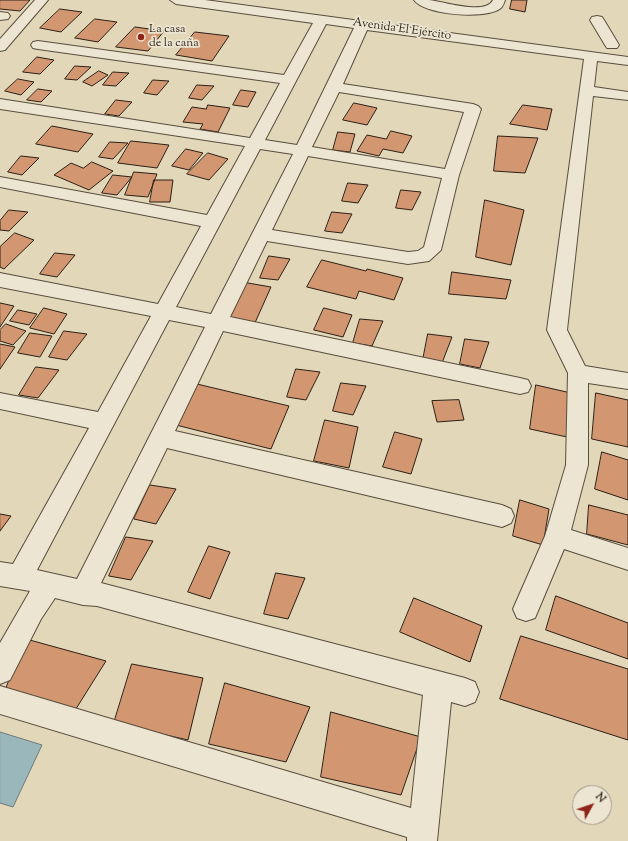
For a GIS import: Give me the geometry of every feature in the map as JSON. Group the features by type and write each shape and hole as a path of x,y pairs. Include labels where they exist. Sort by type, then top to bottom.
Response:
{"street":[{"path":"0,47 42,0"},
{"name":"Avenida El Ejército","path":"176,0 363,24 594,50 628,61"},
{"name":"Avenida El Ejército","path":"260,0 551,37"},
{"path":"420,0 453,15 487,11 498,5 498,0"},
{"path":"0,700 423,834 434,738 452,689 97,594 83,593 10,575 103,422 287,80 322,19"},
{"name":"Avenida El Ejército","path":"594,50 617,46 597,20"},
{"path":"83,593 334,87 363,24"},
{"path":"38,45 287,80"},
{"path":"526,609 557,536 577,466 578,372 558,330 594,50"},
{"path":"260,234 408,258 422,257 432,250 451,176 473,109 334,87"},
{"path":"588,91 628,96"},
{"path":"0,104 253,144 302,150 451,176"},
{"path":"0,182 185,218 211,221"},
{"path":"0,280 217,322 520,386"},
{"path":"578,372 628,381"},
{"path":"0,401 103,422"},
{"path":"160,437 502,516"},
{"path":"557,536 628,559"},
{"path":"0,670 32,610 50,584"}],"water":[{"path":"0,732 42,745 13,807 0,803"}],"building":[{"path":"0,0 30,0 20,11 0,9"},
{"path":"512,0 527,0 525,12 510,9"},
{"path":"60,9 82,12 61,32 40,28"},
{"path":"95,19 117,22 98,42 75,38"},
{"path":"135,27 164,31 148,51 116,47"},
{"path":"195,32 229,36 212,61 176,55"},
{"path":"37,57 54,60 40,74 23,72"},
{"path":"75,66 91,67 77,80 65,79"},
{"path":"99,71 108,75 92,86 83,82"},
{"path":"113,72 129,73 116,86 103,85"},
{"path":"18,79 34,82 21,95 5,91"},
{"path":"153,80 169,81 157,95 144,93"},
{"path":"197,85 214,86 202,100 189,98"},
{"path":"38,89 52,91 41,102 27,100"},
{"path":"241,90 256,92 248,107 233,105"},
{"path":"116,100 132,102 119,116 105,114"},
{"path":"354,103 377,108 367,125 343,120"},
{"path":"208,105 230,108 218,132 200,129 203,124 183,122 192,107 206,109"},
{"path":"523,105 552,109 547,130 510,124"},
{"path":"52,126 93,134 78,152 36,144"},
{"path":"391,131 412,136 403,153 383,149 379,156 357,151 367,135 386,139"},
{"path":"338,132 355,134 350,152 333,150"},
{"path":"498,136 538,138 525,173 494,171"},
{"path":"131,141 169,145 157,168 118,163"},
{"path":"110,142 128,143 113,159 99,157"},
{"path":"186,149 203,153 189,170 172,166"},
{"path":"208,153 228,159 209,180 187,174"},
{"path":"21,156 39,158 22,175 8,172"},
{"path":"92,162 113,171 89,190 54,175 71,163 83,168"},
{"path":"134,172 157,174 148,197 125,195"},
{"path":"113,175 132,177 117,195 102,193"},
{"path":"154,180 173,180 170,202 150,202"},
{"path":"348,183 368,185 358,203 342,201"},
{"path":"401,190 421,192 412,210 396,208"},
{"path":"485,200 524,210 511,265 476,257"},
{"path":"9,210 28,212 9,231 0,230 0,221"},
{"path":"332,212 352,214 342,233 325,231"},
{"path":"15,233 34,240 4,269 0,267 0,247"},
{"path":"55,253 75,255 57,277 40,274"},
{"path":"269,256 290,259 278,280 260,278"},
{"path":"322,260 403,278 394,300 359,291 356,299 307,287"},
{"path":"452,272 511,280 506,299 449,294"},
{"path":"242,282 271,287 254,325 225,319"},
{"path":"0,303 14,306 0,327"},
{"path":"44,308 67,314 54,334 30,328"},
{"path":"324,308 352,315 343,337 314,330"},
{"path":"18,310 37,314 29,325 10,321"},
{"path":"360,319 383,321 372,346 353,343"},
{"path":"6,324 26,331 13,345 0,341 0,330"},
{"path":"64,331 87,334 67,360 49,357"},
{"path":"30,333 52,336 40,357 18,353"},
{"path":"428,334 452,337 442,363 423,360"},
{"path":"465,339 489,342 480,368 460,364"},
{"path":"0,344 15,347 0,369"},
{"path":"36,367 59,370 38,398 19,395"},
{"path":"296,369 320,372 306,400 287,397"},
{"path":"341,383 366,386 353,415 333,411"},
{"path":"197,384 289,406 271,449 176,425"},
{"path":"536,385 571,393 567,437 530,429"},
{"path":"596,393 628,400 628,447 592,439"},
{"path":"459,400 464,420 437,422 432,401"},
{"path":"325,420 358,427 349,468 314,461"},
{"path":"395,432 422,439 411,474 383,467"},
{"path":"602,452 628,460 628,500 595,489"},
{"path":"150,485 176,489 156,524 134,519"},
{"path":"520,500 549,509 543,545 513,536"},
{"path":"589,505 628,515 628,545 587,534"},
{"path":"0,514 11,516 0,531"},
{"path":"126,537 153,541 131,580 109,576"},
{"path":"209,546 230,552 210,599 188,592"},
{"path":"276,573 305,578 288,619 264,614"},
{"path":"556,596 628,623 628,659 546,630"},
{"path":"414,598 482,626 470,662 400,632"},
{"path":"521,636 628,669 628,740 500,699"},
{"path":"26,639 106,661 74,712 3,696"},
{"path":"132,664 203,678 188,740 114,723"},
{"path":"225,683 310,707 286,762 209,744"},
{"path":"331,712 421,737 401,795 321,777"}],"place":[{"name":"La casa de la caña","path":"141,37"}]}
